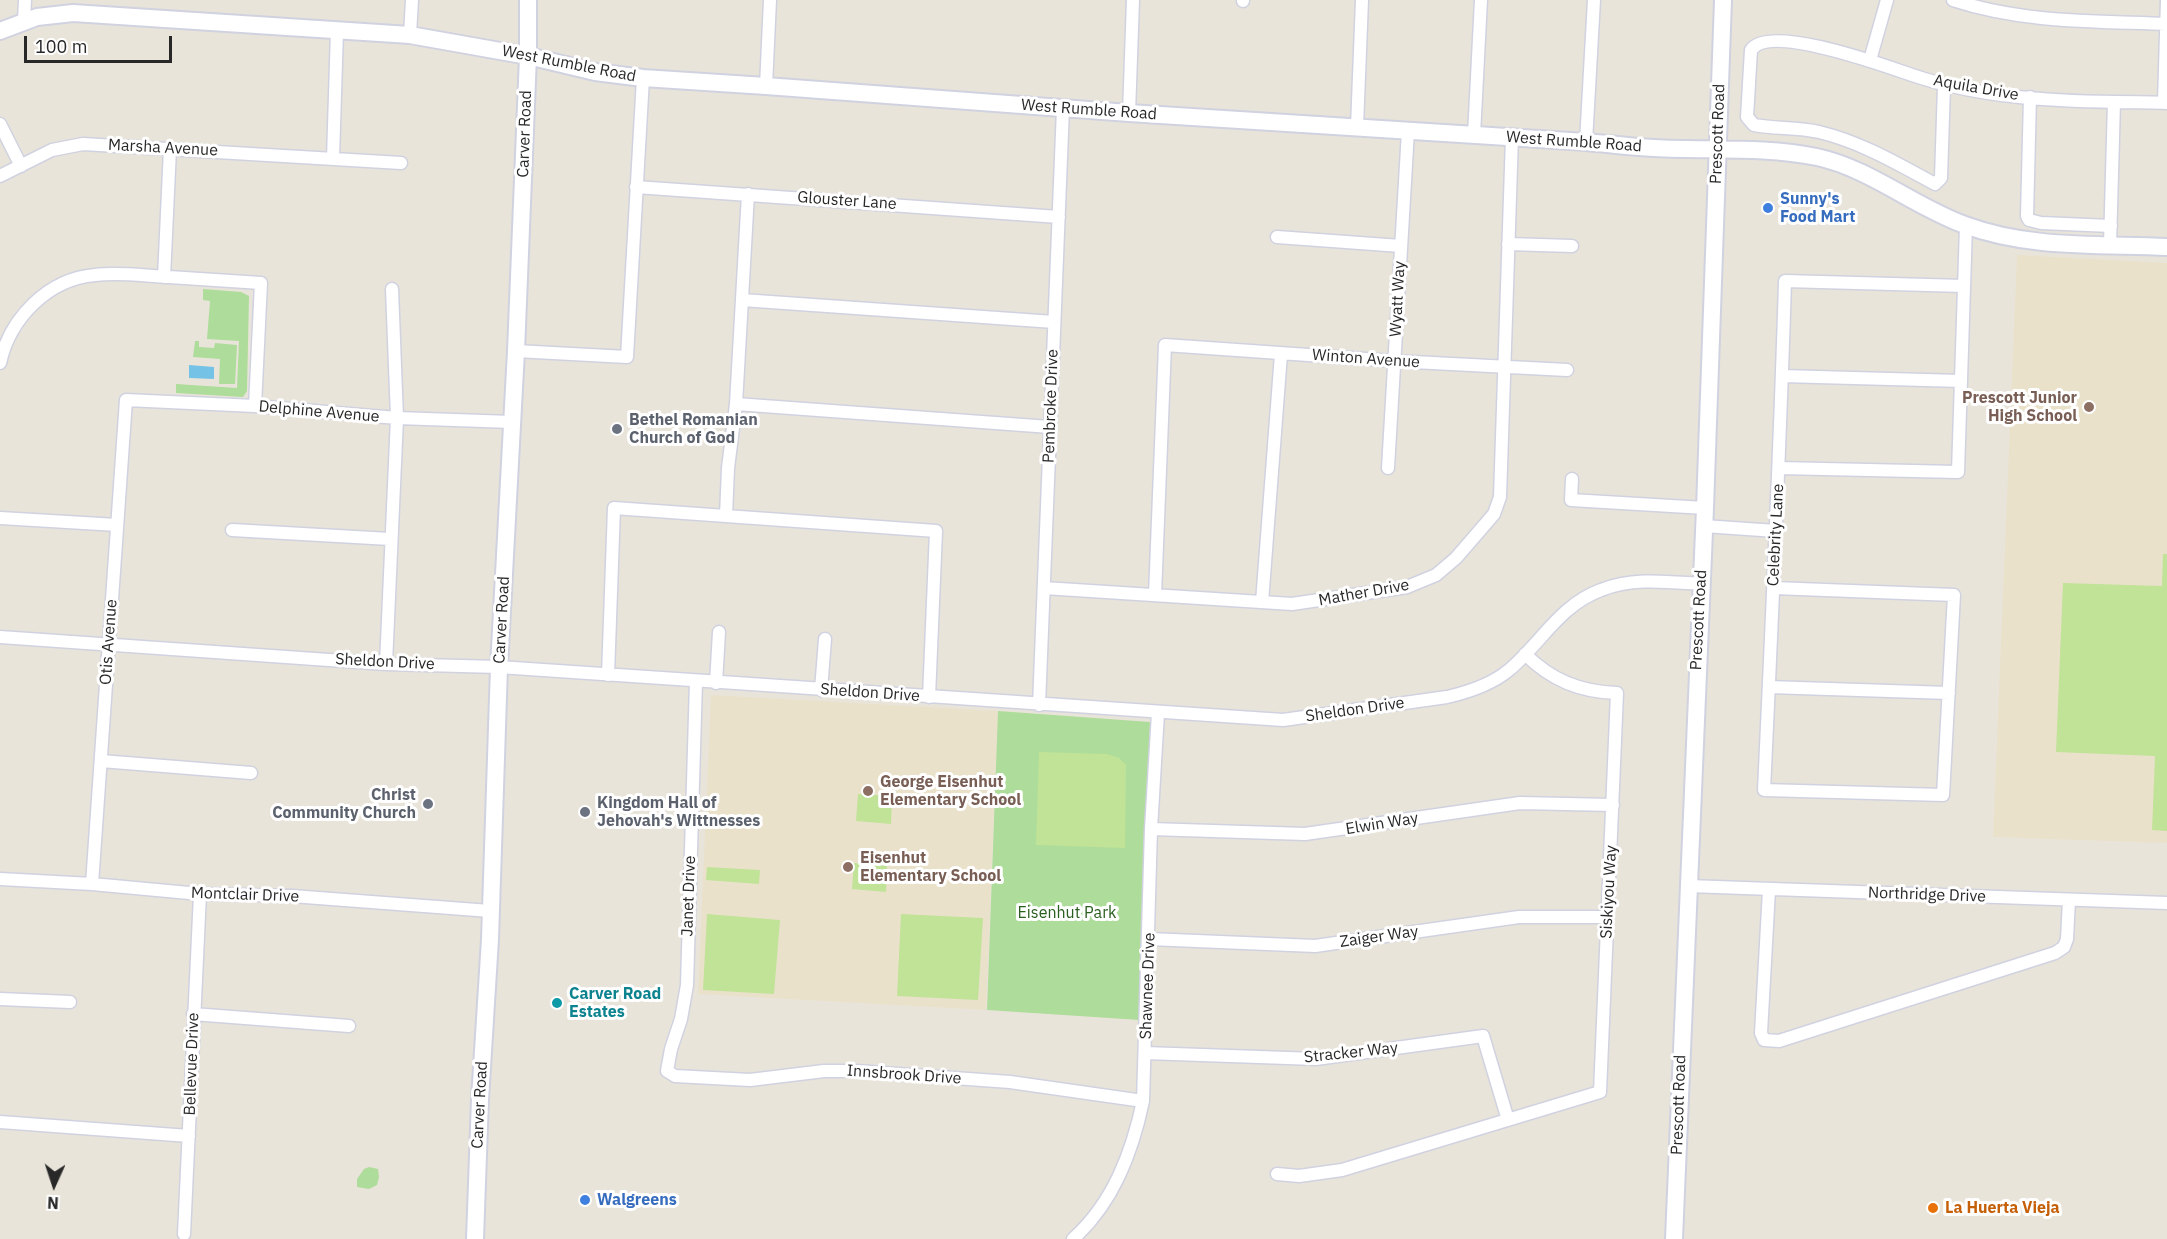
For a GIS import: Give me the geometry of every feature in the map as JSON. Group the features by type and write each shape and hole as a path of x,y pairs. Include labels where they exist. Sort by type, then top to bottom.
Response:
{"street":[{"path":"24,20 25,0"},
{"path":"410,35 412,0"},
{"name":"Carver Road","path":"475,1239 499,667 516,351 528,56 528,0"},
{"path":"766,86 770,0"},
{"path":"1129,114 1133,0"},
{"path":"1357,127 1362,0"},
{"path":"1474,135 1480,0"},
{"path":"1586,142 1594,0"},
{"name":"Prescott Road","path":"1674,1239 1705,508 1723,0"},
{"path":"1870,60 1887,0"},
{"path":"1953,0 1985,10 2032,18 2167,24"},
{"path":"2165,103 2167,0"},
{"name":"West Rumble Road","path":"0,31 24,20 58,13 73,13 410,35 528,56 595,72 643,78 1129,114 1408,130 1653,148 1792,153 1836,162 1868,174 1916,203 1966,226 1992,234 2040,243 2111,234 2167,247"},
{"path":"333,158 337,32"},
{"name":"Aquila Drive","path":"1944,86 1941,178 1935,184 1889,159 1844,140 1820,132 1759,126 1749,122 1747,117 1749,57 1754,45 1772,42 1830,49 1870,60 1944,86 2030,97 2165,103"},
{"path":"516,351 627,357 643,78"},
{"path":"2030,97 2027,216 2029,220 2111,234 2114,102"},
{"name":"Pembroke Drive","path":"1039,705 1063,108"},
{"path":"0,124 21,166"},
{"name":"Wyatt Way","path":"1388,468 1408,130"},
{"name":"Mather Drive","path":"1044,588 1292,604 1407,587 1436,575 1456,558 1497,508 1500,497 1512,137"},
{"name":"Marsha Avenue","path":"0,176 36,157 68,146 83,144 401,163"},
{"path":"164,277 170,149"},
{"name":"Glouster Lane","path":"636,187 1059,217"},
{"path":"726,516 748,194"},
{"path":"1779,468 1958,472 1966,226"},
{"path":"1277,237 1401,246"},
{"path":"1508,244 1572,246"},
{"path":"0,363 10,334 26,312 42,297 63,284 93,275 122,273 261,282 255,406"},
{"name":"Celebrity Lane","path":"1949,693 1943,795 1764,790 1785,281 1964,286"},
{"path":"386,664 397,418 392,289"},
{"path":"742,300 1054,322"},
{"name":"Winton Avenue","path":"1155,595 1165,345 1567,370"},
{"path":"1262,602 1281,354"},
{"path":"1782,376 1961,381"},
{"name":"Delphine Avenue","path":"126,400 255,406 397,418 512,422"},
{"name":"Otis Avenue","path":"92,884 126,400"},
{"path":"735,404 1050,427"},
{"path":"1572,479 1571,500 1705,508"},
{"path":"608,675 614,508 936,531 929,697"},
{"path":"0,518 117,525"},
{"path":"1704,526 1776,531"},
{"path":"232,530 390,540"},
{"name":"Sheldon Drive","path":"0,637 386,664 499,667 1283,720 1447,697 1467,692 1489,683 1508,670 1573,604 1602,589 1636,582 1701,584"},
{"path":"1769,687 1949,693 1954,595 1773,588"},
{"path":"716,682 719,632"},
{"path":"822,690 825,639"},
{"name":"Siskiyou Way","path":"1508,1120 1600,1092 1613,805 1617,693 1586,690 1567,684 1538,667 1525,654"},
{"name":"Janet Drive","path":"667,1071 671,1049 681,1019 687,985 696,681"},
{"name":"Shawnee Drive","path":"1073,1239 1098,1211 1117,1182 1138,1127 1143,1101 1151,829 1158,713"},
{"path":"101,761 251,773"},
{"name":"Elwin Way","path":"1151,829 1305,834 1520,803 1613,805"},
{"name":"Montclair Drive","path":"0,879 92,884 200,894 292,896 490,911"},
{"name":"Northridge Drive","path":"1688,886 2167,903"},
{"path":"1769,890 1761,1027 1764,1040 1779,1041 2055,952 2064,947 2067,939 2069,900"},
{"name":"Bellevue Drive","path":"184,1234 200,894"},
{"name":"Zaiger Way","path":"1149,939 1315,946 1519,917 1607,917"},
{"path":"0,999 70,1002"},
{"path":"193,1014 349,1026"},
{"name":"Stracker Way","path":"1146,1053 1316,1059 1483,1036 1508,1120"},
{"name":"Innsbrook Drive","path":"667,1071 675,1076 750,1080 824,1071 856,1071 1010,1082 1143,1101"},
{"path":"1277,1174 1299,1176 1342,1170 1508,1120"},
{"path":"0,1122 189,1136"}],"shaded area":[{"name":"Prescott Junior High School","path":"2017,255 2167,263 2167,843 1993,837"},
{"name":"Eisenhut Elementary School","path":"711,695 998,711 986,1010 698,994"}],"green space":[{"path":"203,289 241,292 249,296 247,391 243,397 176,393 176,384 237,388 239,341 207,339 210,301 203,300"},
{"path":"195,341 199,341 199,347 214,348 215,343 237,345 235,384 219,384 220,359 193,357"},
{"path":"2163,554 2167,554 2167,831 2152,830 2155,756 2056,752 2063,583 2162,586"},
{"name":"Eisenhut Park","path":"998,711 1150,722 1140,1020 987,1010"},
{"path":"1039,752 1107,754 1119,758 1126,765 1125,848 1036,845"},
{"path":"858,794 892,796 891,824 856,821"},
{"path":"854,863 887,866 886,892 852,889"},
{"path":"707,867 760,870 759,884 706,880"},
{"path":"707,914 780,920 774,994 703,990"},
{"path":"901,914 983,918 978,1000 897,996"},
{"path":"369,1167 378,1169 377,1185 369,1189 357,1187 357,1179 364,1169"}],"water":[{"path":"189,365 214,367 214,379 189,378"}],"place":[{"name":"Sunny's Food Mart","path":"1768,208"},
{"name":"Prescott Junior High School","path":"2089,407"},
{"name":"Bethel Romanian Church of God","path":"617,429"},
{"name":"George Eisenhut Elementary School","path":"868,791"},
{"name":"Christ Community Church","path":"428,804"},
{"name":"Kingdom Hall of Jehovah's Wittnesses","path":"585,812"},
{"name":"Eisenhut Elementary School","path":"848,867"},
{"name":"Carver Road Estates","path":"557,1003"},
{"name":"Walgreens","path":"585,1200"},
{"name":"La Huerta Vieja","path":"1933,1208"}]}
